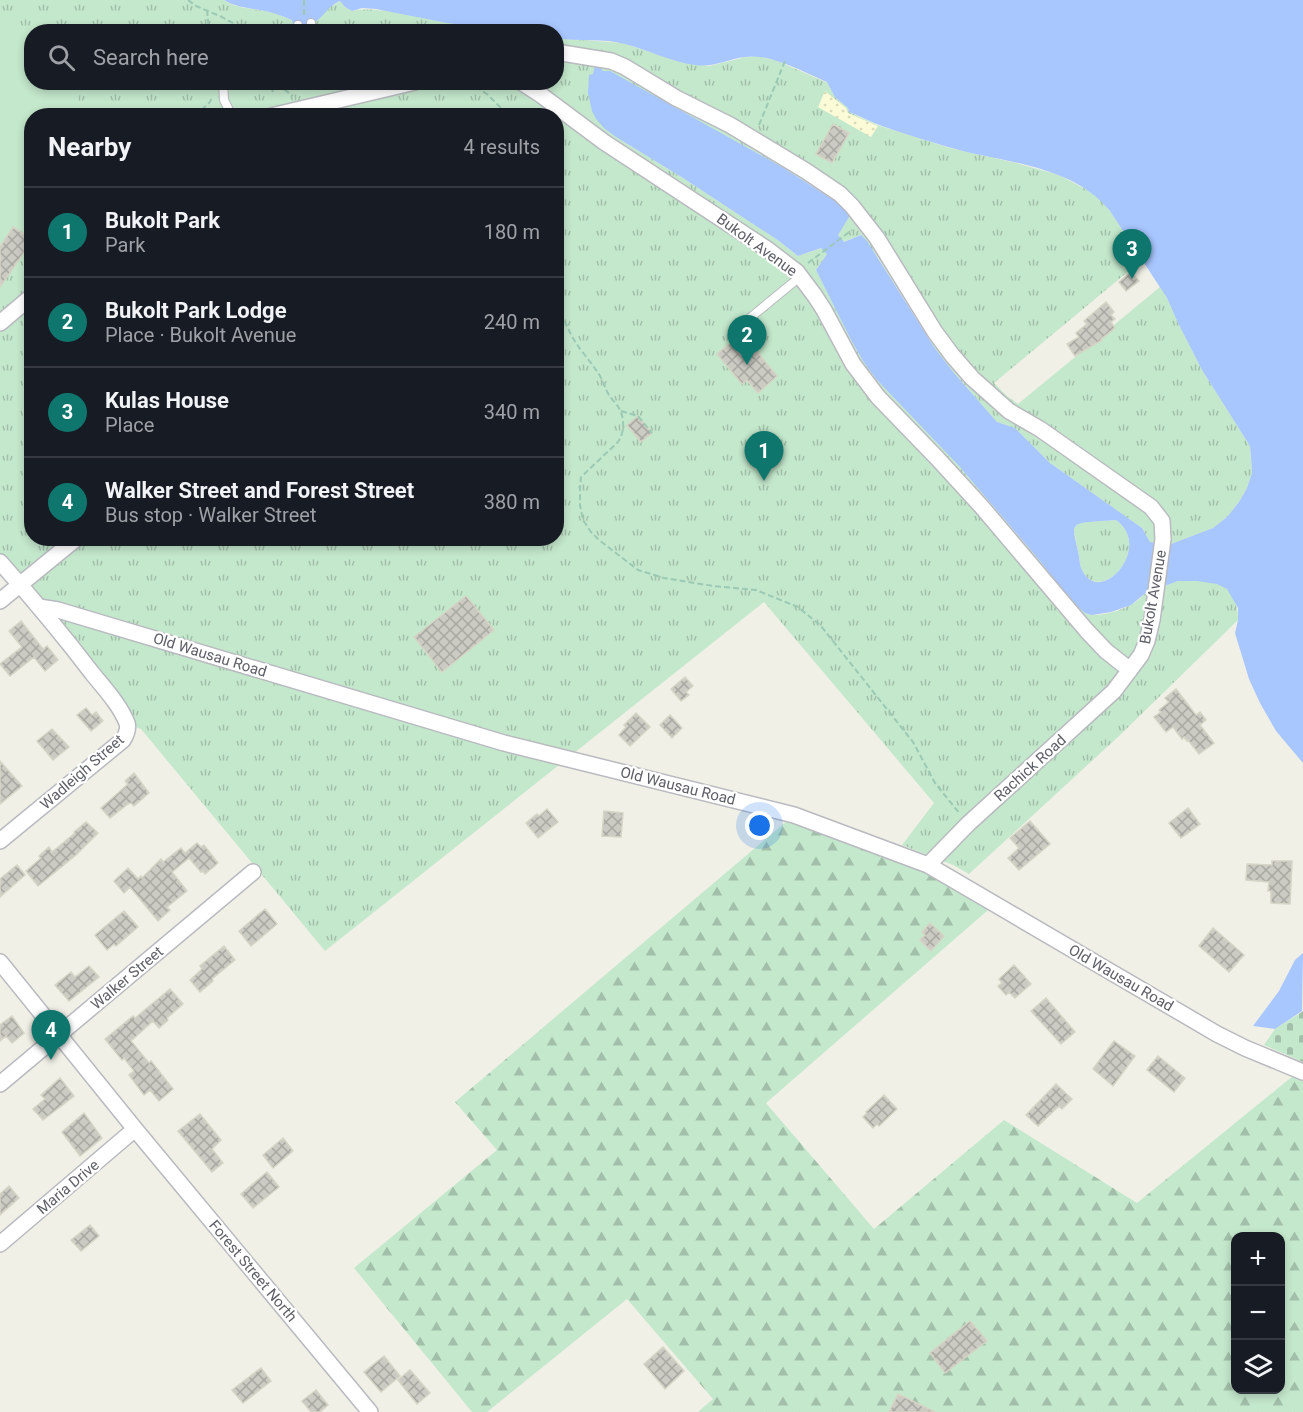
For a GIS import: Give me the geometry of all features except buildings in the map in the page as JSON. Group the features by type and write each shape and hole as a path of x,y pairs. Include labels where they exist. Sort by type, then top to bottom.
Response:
{"street":[{"name":"Bukolt Avenue","path":"564,53 611,61 625,66 676,98 754,139 840,194 877,238 934,332 972,378 1009,411 1040,429 1151,507 1162,521 1163,539 1147,641 1141,655 1130,670 1106,651 1087,631 981,506 878,397 853,364 824,310 799,274 767,249 604,142 564,112"},
{"path":"299,108 362,90"},
{"name":"Bukolt Avenue","path":"533,90 558,108"},
{"path":"0,323 24,303"},
{"path":"0,601 67,546"},
{"path":"0,562 39,607"},
{"name":"Wadleigh Street","path":"0,841 123,740 128,729 127,723 112,699 39,607"},
{"name":"Old Wausau Road","path":"39,607 504,742 794,815 928,865 1217,1034 1303,1072"},
{"name":"Rachick Road","path":"928,865 968,824 1114,691 1130,670"},
{"name":"Walker Street","path":"0,1084 253,872"},
{"name":"Forest Street North","path":"0,962 370,1412"},
{"name":"Maria Drive","path":"0,1244 135,1129"}],"lane":[{"path":"224,90 228,108"},
{"path":"734,332 799,274"}],"path":[{"path":"188,0 196,6 237,24"},
{"path":"207,10 208,24"},
{"path":"754,139 785,61"},
{"path":"286,90 291,96 296,96"},
{"path":"481,90 501,108"},
{"path":"204,108 210,102 213,91"},
{"path":"799,274 824,250 841,238"},
{"path":"564,320 578,346 598,372 609,396 620,410 624,428 618,442 581,477 580,505 584,520 591,532 638,570 677,581 756,590 798,607 810,615 822,626 913,742 935,783 968,824"},
{"path":"620,410 638,416 652,433"}],"green space":[{"path":"0,0 224,0 237,6 277,14 292,20 293,24 24,24 24,90 564,90 564,39 623,43 680,62 709,66 755,56 775,60 828,83 835,97 848,108 849,112 880,126 950,148 1059,175 1089,191 1110,211 1142,260 994,383 1007,396 1018,404 1160,287 1202,370 1250,446 1252,473 1247,488 1227,517 1213,528 1171,544 1150,542 1142,528 1050,463 1015,428 997,422 934,347 877,256 861,235 843,242 838,235 843,206 782,167 610,72 605,129 779,241 798,256 822,248 827,254 816,270 863,361 876,379 959,466 1052,578 1085,613 1097,615 1116,611 1134,603 1155,588 1184,580 1198,580 1218,584 1231,593 1235,600 1238,620 1119,736 969,874 953,865 902,845 934,803 764,602 325,951 141,729 135,727 123,703 0,554"},
{"path":"340,1 352,11 385,11 459,24 302,24"},
{"path":"0,16 24,31 24,90 82,90 74,108 24,108 24,204 0,241"},
{"path":"1116,520 1126,532 1129,545 1127,558 1111,578 1100,582 1090,580 1081,568 1074,529 1076,525 1084,523"},
{"path":"794,815 924,870 995,904 766,1103 874,1229 1004,1120 1137,1203 1299,1071 1303,1072 1303,1412 698,1412 713,1399 627,1299 487,1412 472,1412 354,1268 497,1150 455,1102"},
{"path":"1303,1010 1303,1062 1264,1045 1275,1029"}],"sand":[{"path":"825,91 846,108 848,113 878,126 871,137 818,107"}],"water":[{"path":"224,0 1303,0 1303,763 1276,731 1249,679 1235,633 1238,608 1227,589 1217,584 1178,581 1147,592 1131,605 1111,612 1092,615 1085,613 1070,600 959,466 876,379 863,361 816,270 827,254 821,248 798,256 779,241 605,129 592,111 588,93 589,75 593,74 595,65 603,71 610,71 782,167 843,206 849,217 838,235 844,242 861,235 867,241 934,347 997,422 1015,428 1050,463 1142,528 1150,542 1171,544 1213,528 1227,517 1247,488 1252,473 1250,446 1202,370 1167,298 1110,211 1094,195 1056,174 948,147 898,132 849,112 848,108 835,97 827,82 765,58 745,57 702,66 677,61 617,42 564,39 564,24 455,24 376,9 362,8 352,11 340,1 320,19 310,24 293,24 292,20 281,16 242,7","holes":["1116,520 1126,531 1129,545 1127,558 1111,578 1100,582 1090,580 1080,566 1074,529 1075,526 1084,523"]},
{"path":"1303,953 1302,1011 1275,1029 1253,1026 1279,991 1295,960"}],"place":[{"name":"Kulas House","path":"1132,279"},
{"name":"Bukolt Park Lodge","path":"747,365"},
{"name":"Bukolt Park","path":"764,481"},
{"name":"Walker Street and Forest Street","path":"51,1060"}]}
